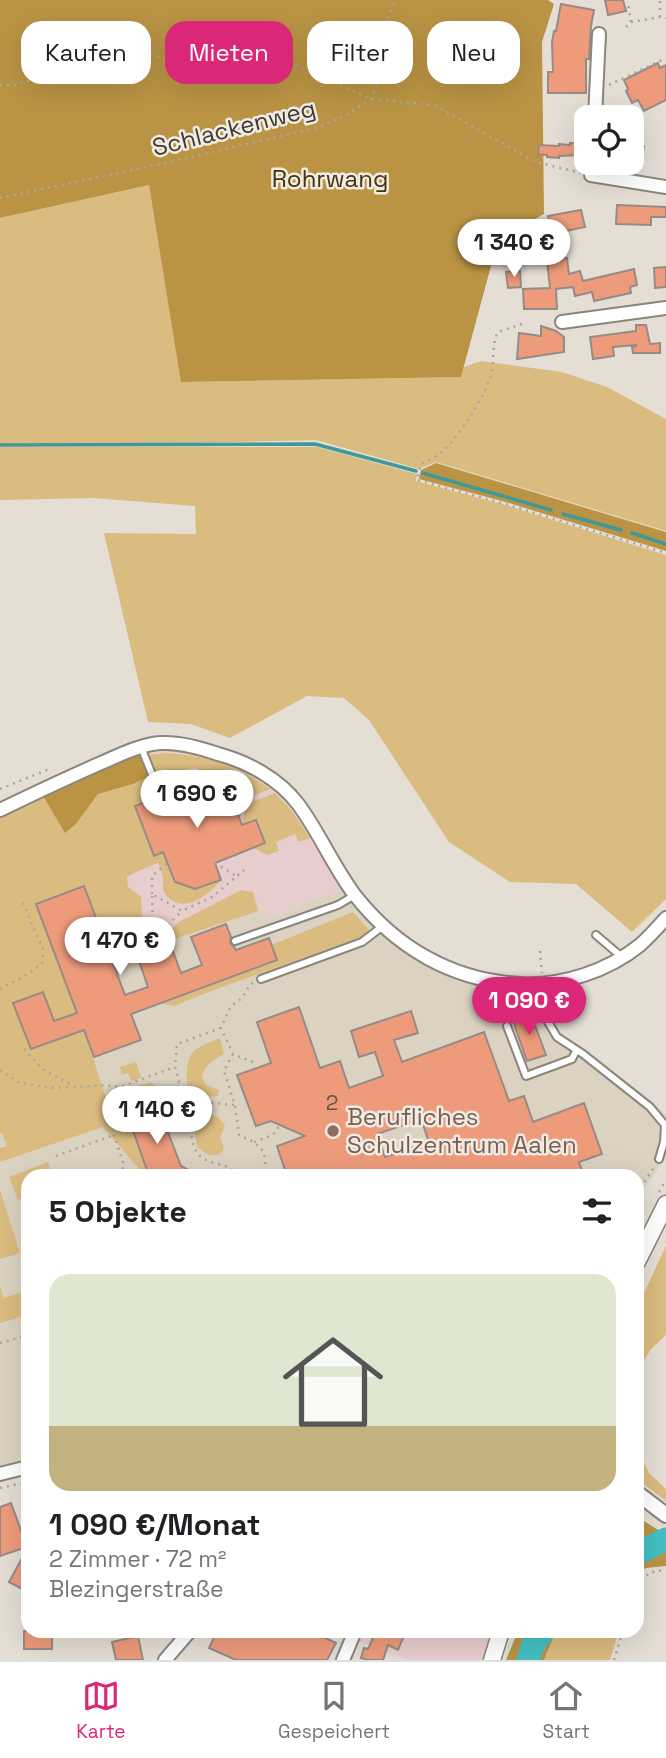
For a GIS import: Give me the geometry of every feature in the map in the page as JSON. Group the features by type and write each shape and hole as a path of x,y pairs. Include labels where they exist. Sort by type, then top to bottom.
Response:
{"main road":[{"path":"644,1248 666,1204"},
{"path":"492,1660 499,1638"}],"street":[{"path":"596,105 599,34"},
{"path":"616,175 666,187"},
{"path":"562,322 666,308"},
{"path":"0,810 61,780 141,747 161,743 197,747 237,759 272,779 296,802 355,895 383,926 414,951 444,967 486,981 541,984 570,978 623,958 666,919"},
{"path":"0,1474 21,1471"},
{"path":"644,1498 666,1515"},
{"path":"166,1660 184,1638"},
{"path":"343,1660 352,1638"}],"lane":[{"path":"141,747 158,787"},
{"path":"235,941 338,905 355,895"},
{"path":"261,979 362,942 383,926"},
{"path":"596,935 623,958"},
{"path":"541,984 540,1008 557,1037 650,1107 665,1125 659,1159"},
{"path":"508,1026 526,1076 572,1059 576,1051"}],"path":[{"path":"371,99 381,74 388,15 396,0"},
{"path":"660,0 660,17"},
{"path":"628,4 631,22"},
{"path":"626,27 631,22 666,18"},
{"path":"0,85 14,85 79,66 146,54 186,64 286,61 371,99 434,105 536,162 574,167"},
{"path":"597,90 666,58"},
{"name":"Schlackenweg","path":"0,198 320,127 371,99"},
{"path":"522,324 498,332 494,339 491,377 468,420 443,452 421,464 417,480 666,553"},
{"path":"0,789 47,770 61,780"},
{"path":"167,863 152,876 153,940 182,911 212,897 244,870"},
{"path":"215,863 236,876"},
{"path":"152,894 182,911"},
{"path":"0,989 30,973 42,963 43,949 21,899"},
{"path":"540,951 541,984"},
{"path":"197,1101 180,1086 174,1067 177,1044 221,1028 231,1006 242,998 250,985 261,979"},
{"path":"221,1028 233,1054 253,1062"},
{"path":"24,1049 42,1069 75,1087"},
{"path":"233,1054 224,1071 235,1105 239,1135 254,1142 264,1152 265,1169"},
{"path":"0,1070 18,1082 49,1088 104,1085 120,1087 174,1067"},
{"path":"123,1169 124,1165 114,1135 118,1113 126,1104 170,1089 197,1101 235,1105"},
{"path":"197,1101 191,1127 194,1147 205,1159 231,1169"},
{"path":"254,1142 273,1135 279,1125"},
{"path":"56,1156 114,1135"},
{"path":"644,1183 659,1159"},
{"path":"0,1343 21,1337"},
{"path":"0,1489 21,1484"},
{"path":"644,1576 654,1571 666,1570"},
{"path":"614,1660 621,1638"}],"shaded area":[{"path":"149,185 182,382 460,377 464,367 481,361 562,372 607,387 666,419 666,531 436,462 419,469 316,440 0,444 0,218"},
{"path":"0,447 317,447 417,474 416,481 502,504 666,555 666,899 632,932 576,884 510,882 449,842 369,720 344,698 307,696 230,738 191,724 148,722 104,533 196,534 195,506 93,498 0,500"},
{"path":"161,743 237,759 296,802 349,886 266,919 263,909 122,959 76,824 143,754"},
{"path":"167,753 221,763 270,789 250,797 243,786 228,791 202,781 196,767 161,779 146,755"},
{"path":"148,777 150,784 142,787 147,802 135,807 154,856 163,852 175,882 195,889 221,880 203,897 180,904 164,893 158,863 127,877 128,887 141,897 143,937 153,948 138,958 114,966 84,886 36,904 77,1013 54,1021 42,992 13,1003 31,1049 84,1030 106,1098 150,1082 184,1105 159,1109 129,1119 147,1169 139,1169 103,1127 0,1162 0,1148 7,1146 0,1133 0,817 43,796 65,832 76,824 98,794"},
{"path":"275,793 292,811 310,838 299,842 295,834 276,842 279,851 267,855 254,848 265,843 256,820 242,825 246,804"},
{"name":"Berufliches Schulzentrum Aalen","path":"43,796 66,832 73,827 122,958 263,909 267,919 349,886 389,932 444,966 538,984 540,1008 557,1037 569,1039 648,1098 666,1115 666,1152 658,1168 644,1189 644,1169 21,1169 21,1460 0,1466 0,817"},
{"path":"241,890 253,892 258,911 169,941 166,935 179,922"},
{"path":"353,912 371,932 174,1006 160,1003 277,960 271,945"},
{"path":"220,1038 224,1054 210,1063 202,1076 206,1085 219,1090 218,1096 201,1094 187,1085 189,1059 196,1049"},
{"path":"136,1062 141,1078 131,1081 128,1073 122,1075 120,1067"},
{"path":"209,1113 225,1125 220,1138 223,1149 219,1155 208,1155 197,1147 194,1129 196,1116"},
{"path":"48,1162 50,1169 30,1169"},
{"path":"21,1172 21,1199 18,1200 9,1177"},
{"path":"0,1190 20,1253 0,1259"},
{"path":"666,1246 666,1335 651,1349 644,1360 644,1293"},
{"path":"0,1287 4,1298 21,1292 21,1317 0,1323"},
{"path":"644,1463 649,1473 666,1489 666,1501 644,1484"},
{"path":"359,1638 490,1638 485,1660 408,1660 358,1641"},
{"path":"553,1638 617,1638 610,1660 544,1660"}],"green space":[{"name":"Rohrwang","path":"0,0 548,0 554,4 542,42 544,214 498,240 461,377 181,382 149,185 0,218"},
{"path":"436,463 666,532 666,551 502,501 419,479 421,470"},
{"path":"143,754 152,775 133,784 98,794 76,824 65,833 43,796 120,758"},
{"path":"644,1521 666,1535 666,1566 644,1569"},
{"path":"515,1638 553,1638 544,1660 506,1660"}],"building":[{"path":"605,0 623,0 626,11 608,15"},
{"path":"561,4 594,10 589,59 586,59 586,93 548,93 548,72 553,72 552,42"},
{"path":"658,63 660,68 666,65 666,100 644,111 644,105 638,100 632,103 624,80"},
{"path":"574,143 574,155 559,158 538,154 539,145"},
{"path":"617,205 666,207 666,217 651,217 651,225 616,224"},
{"path":"581,210 585,227 561,232 562,237 548,239 548,216"},
{"path":"567,258 569,274 580,271 583,281 634,269 637,285 630,287 631,293 594,301 592,292 575,296 573,287 556,289 557,309 524,309 523,289 550,288 547,261"},
{"path":"666,267 666,287 655,288 654,268"},
{"path":"520,271 521,287 508,288 506,272"},
{"path":"636,325 646,325 650,344 660,343 660,353 633,353 632,347 636,345 613,347 614,356 593,359 590,337 636,331"},
{"path":"541,326 564,337 564,352 517,359 519,333 541,336"},
{"path":"222,773 242,825 256,820 265,843 215,863 221,880 195,889 175,882 163,852 154,856 135,806"},
{"path":"84,886 125,995 148,987 138,958 171,946 181,973 202,965 191,937 226,924 231,937 230,943 236,950 269,938 277,960 131,1014 141,1040 94,1057 84,1030 31,1049 13,1003 43,992 54,1021 77,1013 36,904"},
{"path":"299,1007 320,1068 340,1061 349,1088 383,1076 375,1052 359,1057 351,1031 411,1011 418,1033 394,1040 402,1062 484,1032 509,1101 524,1096 533,1122 584,1103 602,1154 579,1162 582,1169 285,1169 277,1146 305,1136 271,1121 256,1126 237,1075 271,1063 257,1022","holes":["421,1119 429,1142 385,1157 377,1134"]},
{"path":"530,1012 546,1055 527,1061 512,1018"},
{"path":"159,1109 181,1166 187,1169 147,1169 129,1119"},
{"path":"11,1503 21,1530 21,1549 0,1556 0,1507"},
{"path":"21,1560 21,1588 9,1582"},
{"path":"24,1638 52,1638 52,1649 24,1649"},
{"path":"138,1638 143,1660 116,1660 112,1642"},
{"path":"214,1638 326,1638 336,1643 327,1660 236,1660 209,1648"},
{"path":"373,1638 403,1638 398,1650 388,1645 383,1660 361,1658 364,1648 368,1649"}],"waterway":[{"path":"0,445 315,444 416,471"},
{"path":"423,473 551,510"},
{"path":"563,514 621,530"},
{"path":"632,533 666,544"},
{"path":"644,1550 666,1539"},
{"path":"528,1660 538,1638"}],"place":[{"name":"Berufliches Schulzentrum Aalen","path":"333,1131"}]}
